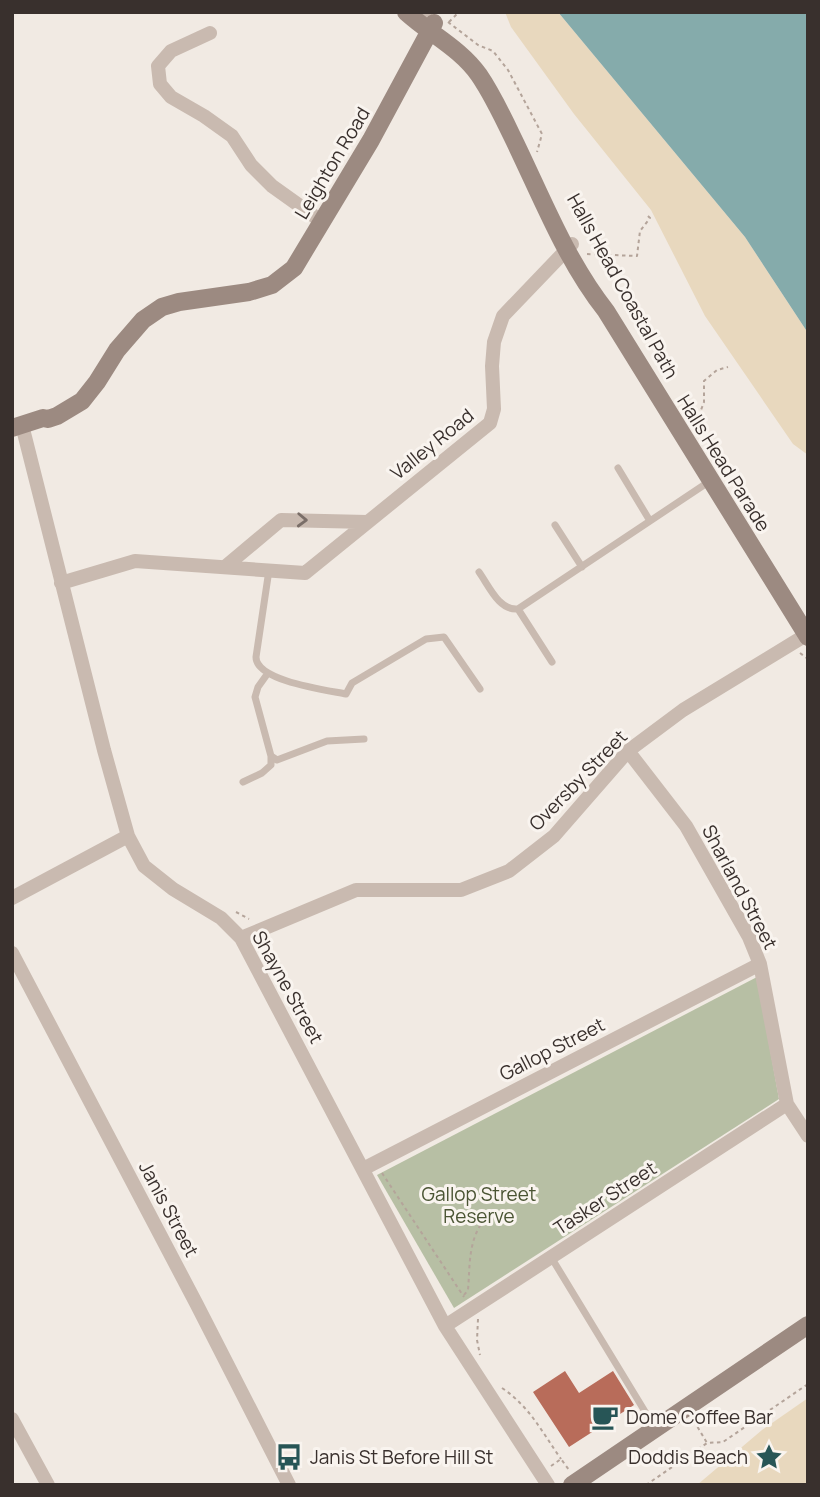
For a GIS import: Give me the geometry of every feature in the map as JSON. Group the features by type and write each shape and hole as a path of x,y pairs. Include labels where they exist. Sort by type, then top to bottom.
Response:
{"street":[{"name":"Halls Head Parade","path":"406,12 432,19 478,74 575,249 593,294 807,636"},
{"name":"Leighton Road","path":"17,426 43,418 53,409 76,397 109,348 137,316 170,297 269,278 305,249 372,141 432,19"},
{"path":"209,33 172,51 158,66 160,84 171,97 232,136 251,165 272,186 321,220"},
{"name":"Valley Road","path":"61,583 135,561 305,573 490,423 494,409 494,342 503,316 575,249"},
{"name":"Shayne Street","path":"17,426 128,836 144,866 173,889 221,918 241,938 369,1165 445,1325 548,1485"},
{"path":"226,566 281,520 368,522"},
{"name":"Oversby Street","path":"241,938 356,890 461,890 509,871 554,836 628,751 683,710 807,636"},
{"name":"Sharland Street","path":"628,751 686,826 749,937 760,964 787,1104 808,1136"},
{"path":"12,898 128,836"},
{"name":"Janis Street","path":"12,953 289,1485"},
{"name":"Gallop Street","path":"369,1165 760,964"},
{"name":"Tasker Street","path":"445,1325 467,1302 551,1256 787,1104"},
{"path":"569,1478 655,1429 808,1325"},
{"path":"12,1419 48,1485"}],"lane":[{"path":"618,468 650,521"},
{"path":"479,572 501,604 511,610 518,610 710,481"},
{"path":"555,525 582,567"},
{"path":"269,570 256,657 261,670 294,683 346,694 352,683 426,639 444,637 480,689"},
{"path":"518,610 552,662"},
{"path":"243,782 262,773 271,765 255,697 258,687 268,673"},
{"path":"271,756 277,760 327,741 364,739"},
{"path":"551,1256 655,1429"}],"path":[{"path":"432,19 459,12"},
{"path":"432,19 493,51 508,70 542,134 536,156"},
{"path":"575,249 637,256 640,231 650,218 646,214"},
{"name":"Halls Head Coastal Path","path":"575,249 589,261"},
{"path":"680,414 701,410 704,402 704,381 717,370 728,367"},
{"path":"227,908 256,922 259,929"},
{"path":"369,1165 480,1322 477,1340 480,1357"},
{"path":"467,1302 473,1237 481,1224"},
{"path":"646,1485 707,1443 716,1444 723,1441 808,1384"},
{"path":"502,1389 528,1409 561,1459"}],"green space":[{"name":"Gallop Street Reserve","path":"757,977 779,1099 454,1308 377,1175"}],"sand":[{"path":"505,12 558,12 745,237 808,333 808,455 793,444 705,316 651,210 574,114 511,27"},
{"name":"Doddis Beach","path":"808,1398 808,1485 697,1485 762,1430"}],"water":[{"path":"558,12 808,12 808,333 745,237"}],"building":[{"path":"565,1371 579,1393 613,1371 634,1405 569,1447 533,1392"}],"place":[{"name":"Dome Coffee Bar","path":"605,1417"},
{"name":"Janis St Before Hill St","path":"289,1457"},
{"name":"Doddis Beach","path":"769,1457"}]}
